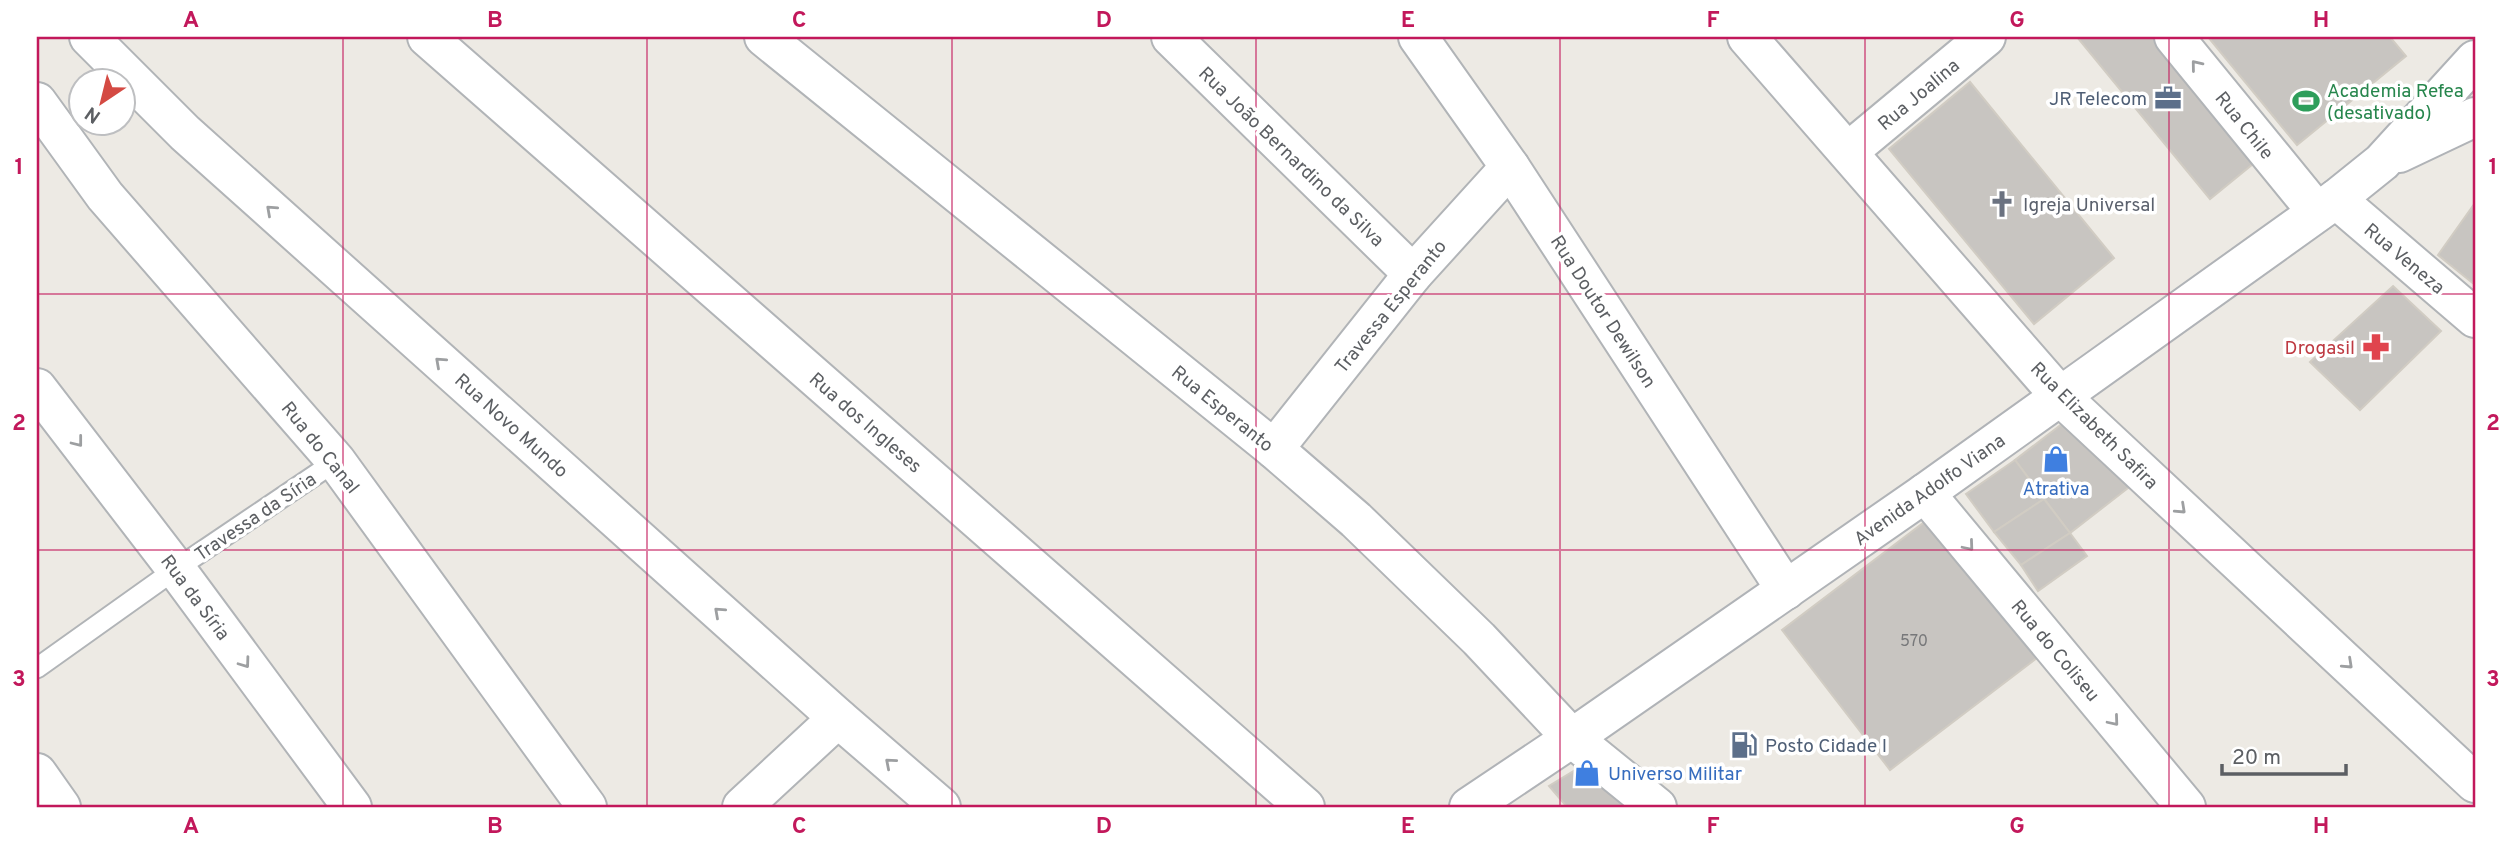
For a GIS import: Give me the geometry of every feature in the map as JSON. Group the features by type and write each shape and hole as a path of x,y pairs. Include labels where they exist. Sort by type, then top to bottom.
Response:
{"street":[{"name":"Rua Novo Mundo","path":"89,37 185,133 838,718 941,807"},
{"name":"Rua dos Ingleses","path":"427,37 1305,807"},
{"name":"Rua Esperanto","path":"764,37 1274,449 1356,520 1479,639 1572,738 1657,807"},
{"name":"Rua João Bernardino da Silva","path":"1171,37 1413,274"},
{"name":"Rua Doutor Dewilson","path":"1418,37 1510,167 1786,590"},
{"name":"Rua Elizabeth Safira","path":"1747,37 2060,396 2475,783"},
{"name":"Rua Joalina","path":"1849,152 1986,37"},
{"name":"Rua Chile","path":"2174,37 2326,206"},
{"name":"Avenida Adolfo Viana","path":"1469,807 1925,493 2326,206 2382,162 2475,60"},
{"name":"Rua do Canal","path":"37,102 105,196 335,461 587,807"},
{"name":"Avenida Adolfo Viana","path":"2382,162 2475,117"},
{"name":"Travessa Esperanto","path":"1274,449 1413,274 1510,167"},
{"name":"Rua Veneza","path":"2326,206 2475,318"},
{"name":"Rua da Síria","path":"37,388 176,569 352,807"},
{"name":"Rua do Coliseu","path":"1925,493 2186,807"},
{"path":"742,807 838,718"},
{"path":"37,773 61,807"}],"lane":[{"name":"Travessa da Síria","path":"37,668 335,461"}],"building":[{"name":"JR Telecom","path":"2077,37 2159,37 2259,159 2210,199"},
{"name":"Academia Refea (desativado)","path":"2208,37 2390,37 2406,56 2297,145"},
{"name":"Igreja Universal","path":"1970,82 2114,258 2034,324 1889,149"},
{"path":"2475,203 2475,285 2438,255"},
{"name":"Drogasil","path":"2393,286 2441,331 2360,410 2310,362"},
{"path":"2067,420 2132,485 2070,533 2015,460"},
{"path":"2015,460 2044,499 1994,532 1966,494"},
{"path":"2044,499 2070,533 2021,565 1994,532"},
{"path":"1939,511 2046,651 1890,770 1782,630"},
{"path":"2070,533 2087,556 2038,591 2021,565"},
{"name":"Universo Militar","path":"1590,761 1628,807 1567,807 1549,786"}],"place":[{"name":"JR Telecom","path":"2168,98"},
{"name":"Academia Refea (desativado)","path":"2306,101"},
{"name":"Igreja Universal","path":"2002,204"},
{"name":"Drogasil","path":"2376,347"},
{"name":"Atrativa","path":"2056,459"},
{"name":"Posto Cidade I","path":"1744,745"},
{"name":"Universo Militar","path":"1587,773"}]}
